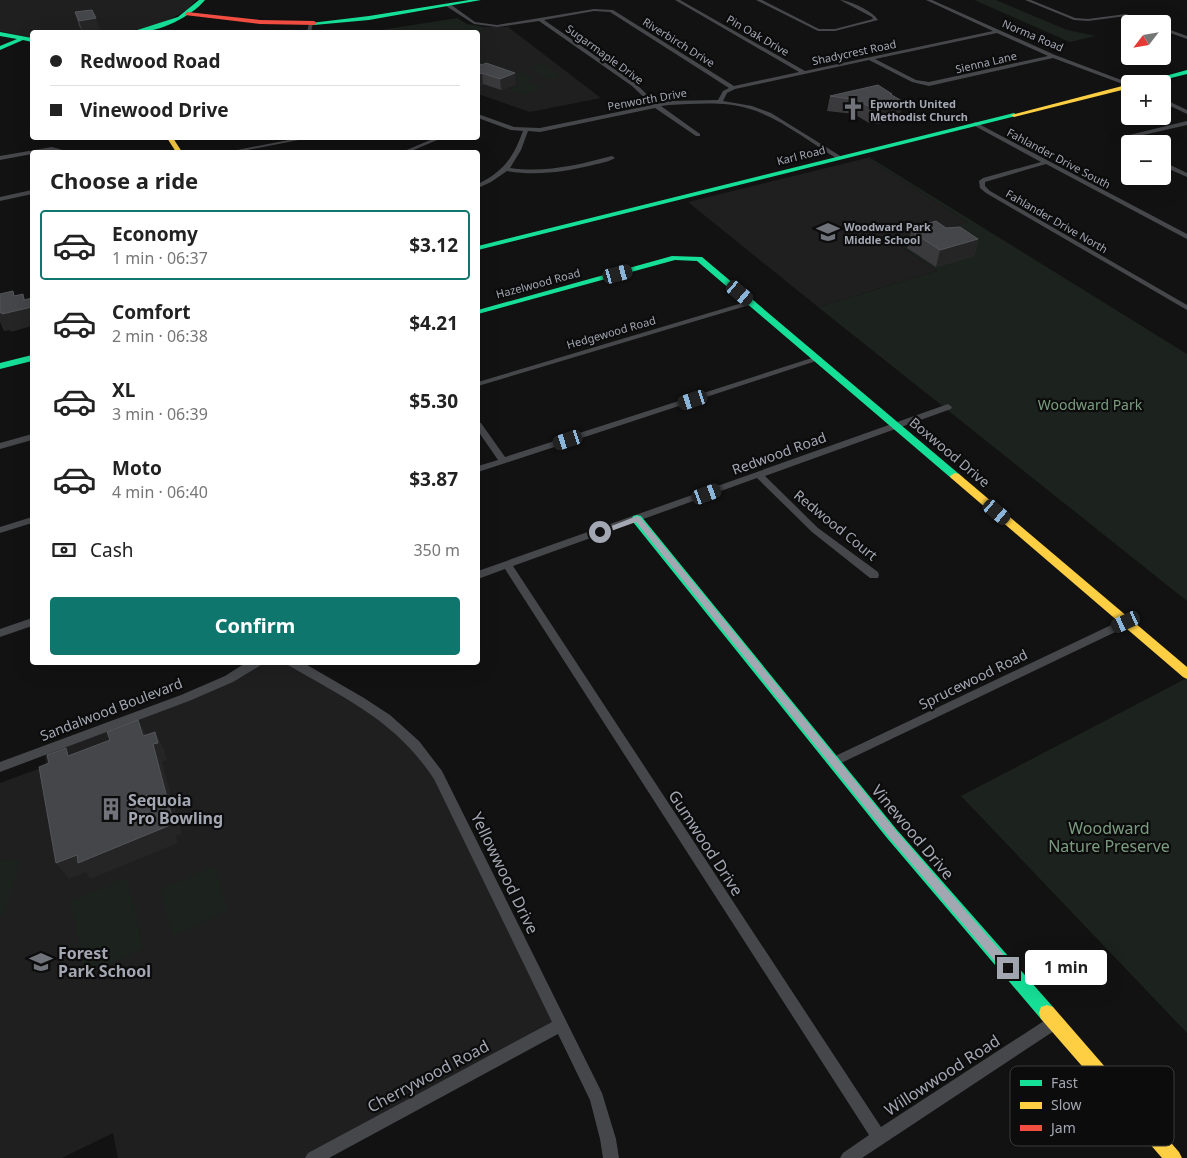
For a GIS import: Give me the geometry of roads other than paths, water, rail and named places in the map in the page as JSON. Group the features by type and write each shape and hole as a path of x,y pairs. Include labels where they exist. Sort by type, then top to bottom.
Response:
{"street":[{"path":"141,30 173,21 187,14 202,0"},
{"path":"187,14 310,28 478,0"},
{"name":"Pin Oak Drive","path":"677,0 803,72"},
{"path":"758,0 818,30 836,30 876,20 874,16 842,0"},
{"name":"Norma Road","path":"928,0 1054,56 1121,82"},
{"path":"1027,0 1074,19 1088,20 1121,16"},
{"path":"448,5 467,19 484,25 506,26 541,20"},
{"name":"Riverbirch Drive","path":"541,20 600,10 615,13 733,88"},
{"name":"Sugarmaple Drive","path":"541,20 634,85 656,106 698,135"},
{"name":"Shadycrest Road","path":"733,88 998,31"},
{"path":"1171,32 1187,38"},
{"path":"0,34 27,39"},
{"path":"0,48 27,39"},
{"name":"Sienna Lane","path":"871,58 914,81 922,83 946,82 1054,56"},
{"path":"1171,76 1187,72"},
{"path":"720,102 725,92 733,88"},
{"name":"Karl Road","path":"480,248 1121,88"},
{"name":"Penworth Drive","path":"480,118 505,127 526,130 554,128 685,101 720,102 750,107 769,114 840,158"},
{"path":"1171,104 1187,112"},
{"name":"Fahlander Drive South","path":"976,124 1187,237"},
{"path":"1133,135 1187,124"},
{"path":"480,185 507,169 518,154 526,130"},
{"path":"241,150 295,140"},
{"path":"410,150 434,140"},
{"path":"0,158 30,153"},
{"path":"507,169 534,173 551,172 612,158"},
{"name":"Fahlander Drive North","path":"1046,162 985,179 982,187 1187,308"},
{"path":"1171,167 1187,175"},
{"path":"0,198 30,192"},
{"name":"Boxwood Drive","path":"692,257 705,263 1187,674"},
{"name":"Hazelwood Road","path":"480,311 675,258 692,257"},
{"name":"Hedgewood Road","path":"480,383 752,303"},
{"path":"0,366 30,358"},
{"path":"480,468 818,359"},
{"name":"Redwood Road","path":"480,574 948,407"},
{"path":"480,428 503,461"},
{"path":"0,446 30,438"},
{"name":"Redwood Court","path":"759,475 815,530 874,574"},
{"name":"Vinewood Drive","path":"637,519 892,834 1093,1066"},
{"path":"0,530 30,521"},
{"name":"Gumwood Drive","path":"507,565 879,1137"},
{"name":"Sprucewood Road","path":"833,762 1126,622"},
{"path":"0,632 30,623"},
{"name":"Sandalwood Boulevard","path":"0,766 185,698 229,679 252,665"},
{"name":"Yellowwood Drive","path":"297,665 368,707 398,728 427,758 438,774 597,1098 611,1158"},
{"name":"Willowwood Road","path":"848,1158 1055,1022"},
{"name":"Cherrywood Road","path":"313,1158 560,1025"},
{"name":"Vinewood Drive","path":"1163,1146 1173,1158"}],"place":[{"name":"Epworth United Methodist Church","path":"853,109"},
{"name":"Woodward Park Middle School","path":"828,232"},
{"name":"Sequoia Pro Bowling","path":"111,809"},
{"name":"Forest Park School","path":"41,962"}],"park label":[{"name":"Woodward Park","path":"1090,404"},
{"name":"Woodward Nature Preserve","path":"1109,837"}]}
